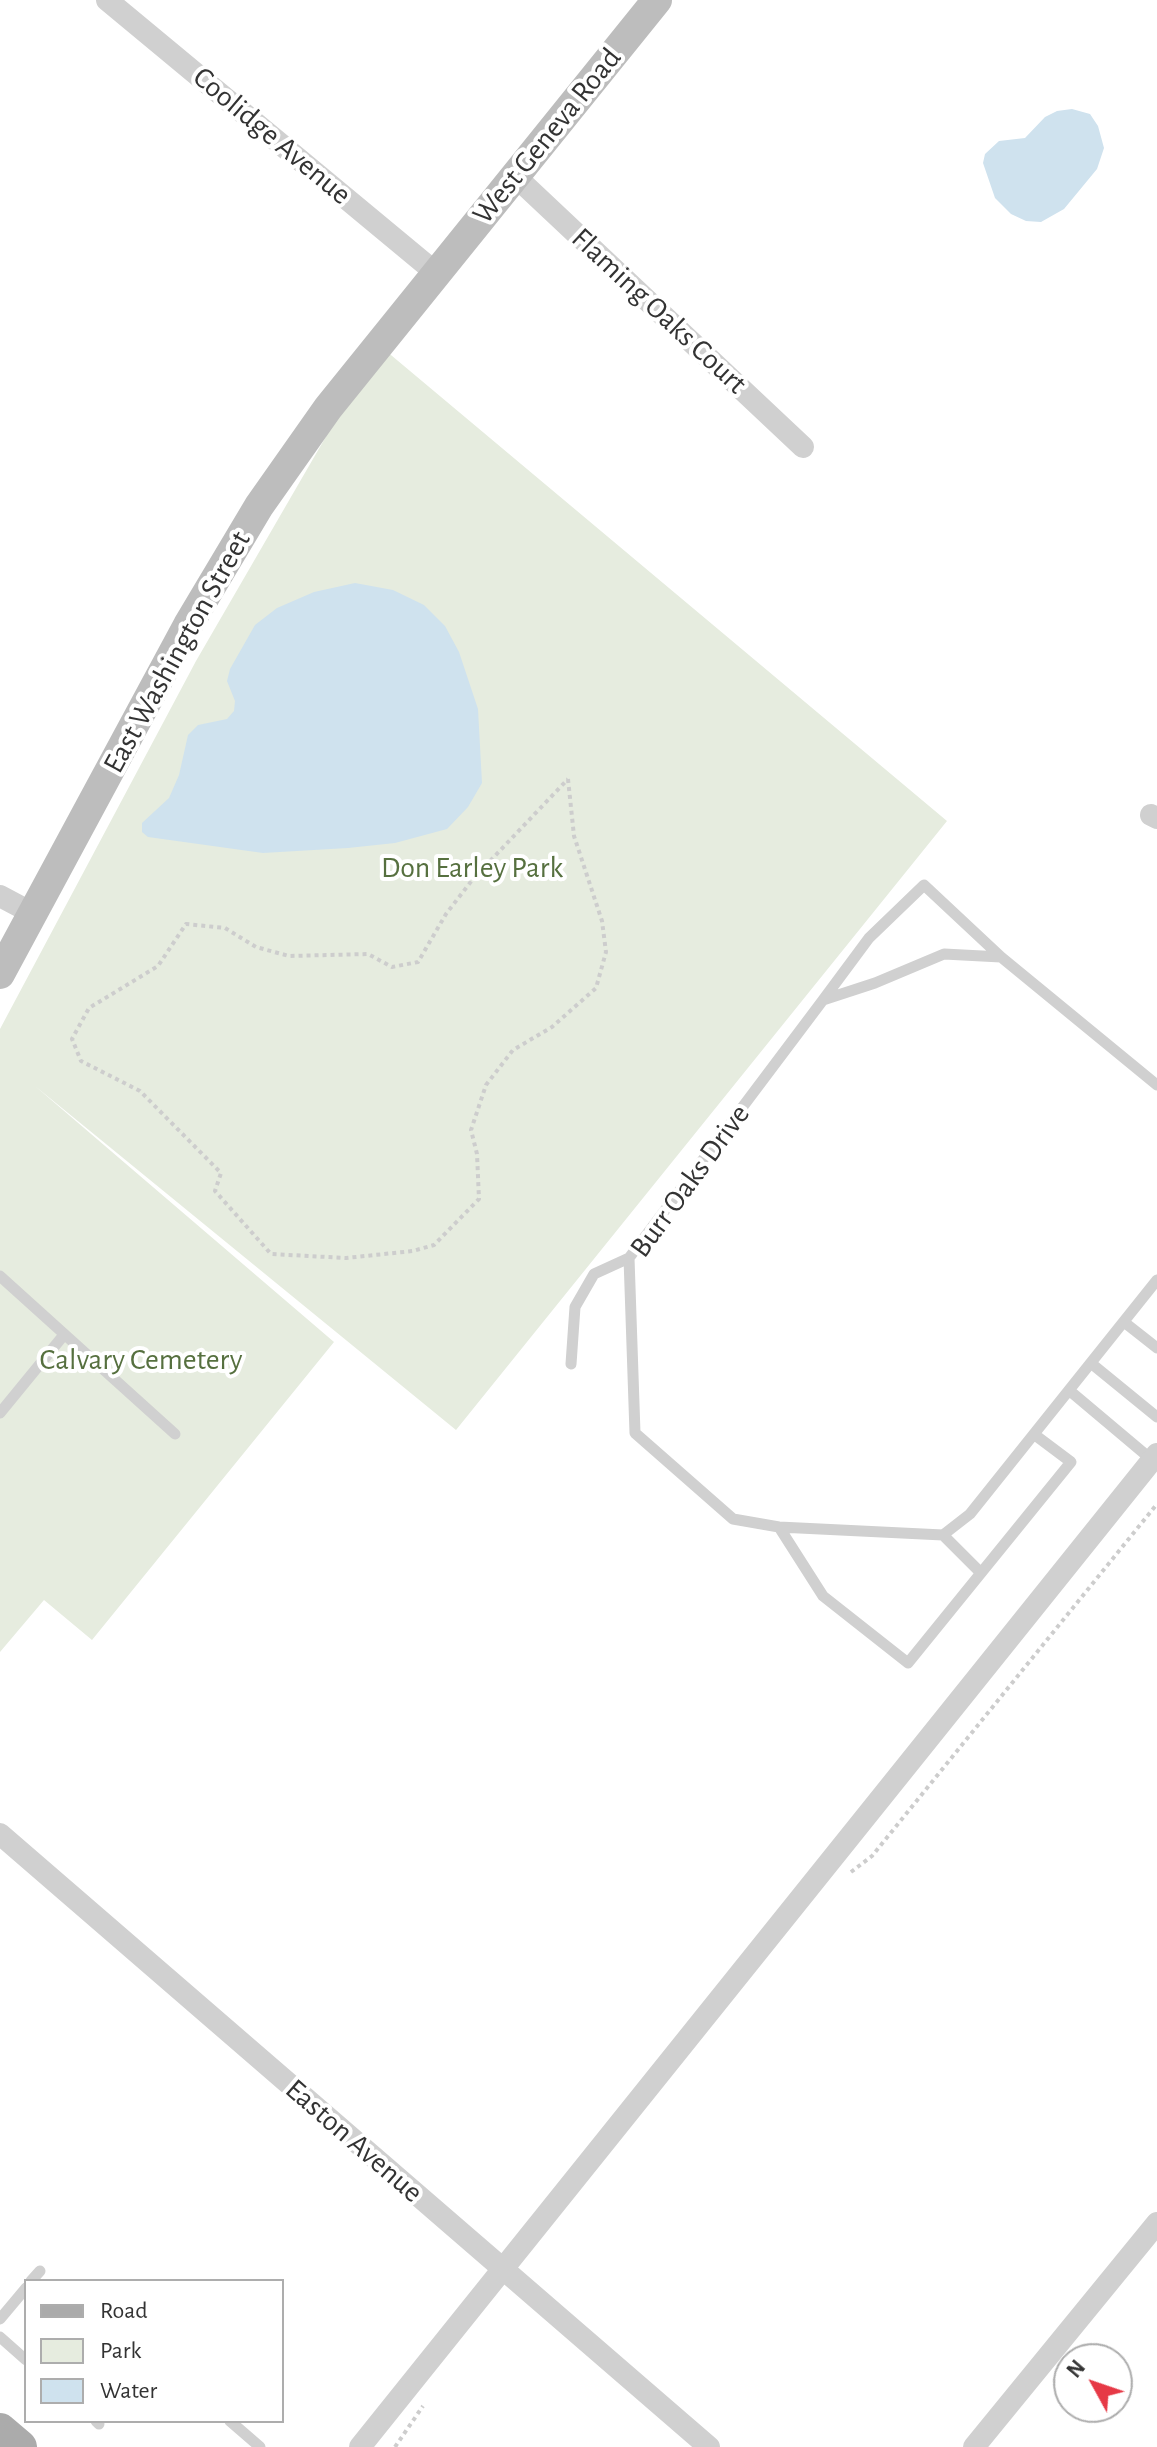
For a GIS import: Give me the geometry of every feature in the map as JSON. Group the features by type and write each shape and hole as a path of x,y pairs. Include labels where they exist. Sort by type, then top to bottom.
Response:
{"main road":[{"name":"West Geneva Road","path":"379,345 657,0"},
{"name":"East Washington Street","path":"0,974 216,576 322,417 379,345"},
{"path":"0,2430 20,2447"}],"street":[{"name":"Coolidge Avenue","path":"107,0 436,273"},
{"name":"Flaming Oaks Court","path":"515,176 803,447"},
{"path":"0,896 32,913"},
{"path":"360,2447 1155,1457"},
{"name":"Easton Avenue","path":"0,1834 709,2447"},
{"path":"974,2447 1157,2223"}],"lane":[{"name":"Burr Oaks Drive","path":"943,1535 779,1527 733,1519 635,1433 629,1258 869,938 924,885 1001,957"},
{"path":"823,1000 875,983 944,954 1001,957 1157,1085"},
{"path":"571,1364 575,1307 594,1274 629,1258"},
{"path":"0,1276 175,1434"},
{"path":"981,1573 943,1535 970,1514 1157,1280"},
{"path":"1124,1322 1157,1348"},
{"path":"0,1413 63,1336"},
{"path":"1092,1364 1157,1417"},
{"path":"1070,1391 1155,1457"},
{"path":"779,1527 823,1596 908,1663 1071,1462 1035,1435"},
{"path":"33,2279 40,2271"},
{"path":"0,2319 24,2290"},
{"path":"0,2337 24,2358"},
{"path":"232,2423 260,2447"}],"path":[{"path":"568,779 574,836 602,921 606,952 596,988 552,1027 513,1050 486,1085 471,1130 477,1154 479,1199 434,1245 413,1251 346,1258 271,1254 215,1191 221,1173 140,1091 81,1061 72,1039 89,1008 158,966 186,924 225,928 256,947 289,956 368,954 392,967 418,962 446,914 473,879 568,779"},
{"path":"844,1877 872,1856 1157,1504"},
{"path":"395,2447 426,2403"}],"green space":[{"name":"Don Earley Park","path":"379,345 947,821 456,1430 35,1086 334,1342 92,1640 44,1600 0,1652 0,1029 196,661"}],"water":[{"path":"1072,109 1090,114 1098,126 1104,148 1097,169 1064,209 1041,222 1026,221 1011,214 995,198 983,163 985,154 999,141 1025,138 1045,117"},
{"path":"355,583 393,590 424,605 445,626 459,652 478,709 482,783 468,807 447,829 395,843 348,848 263,853 148,837 142,832 142,823 169,798 179,775 188,735 198,725 227,719 234,711 235,701 227,681 230,669 255,625 277,608 314,592"}],"park label":[{"name":"Calvary Cemetery","path":"141,1360"}]}
